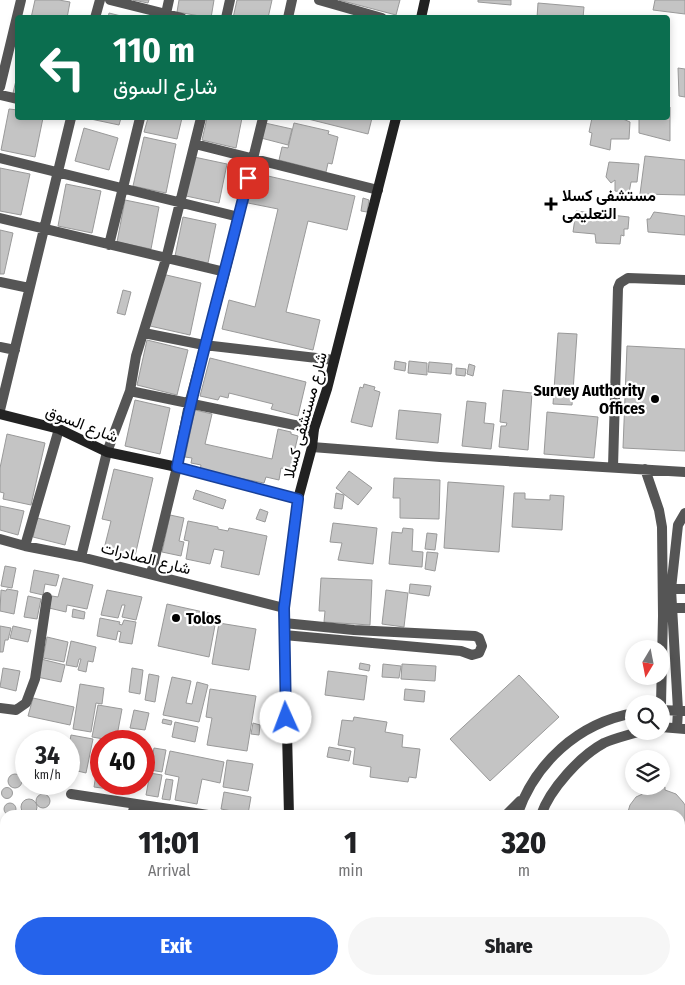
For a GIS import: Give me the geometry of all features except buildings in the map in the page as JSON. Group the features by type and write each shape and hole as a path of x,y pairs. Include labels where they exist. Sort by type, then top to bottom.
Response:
{"main road":[{"path":"421,15 425,0"},
{"name":"شارع مستشفى كسلا","path":"289,810 284,608 298,499 312,447 314,428 334,360 396,120"},
{"name":"شارع السوق","path":"0,414 59,429 107,452 177,467 298,499"}],"street":[{"path":"19,15 21,0"},
{"path":"96,15 100,0"},
{"path":"110,0 165,15 169,0"},
{"path":"227,15 230,0"},
{"path":"289,15 292,0"},
{"path":"319,0 372,15"},
{"path":"0,87 2,72 15,39"},
{"path":"0,96 15,98"},
{"path":"0,410 71,120"},
{"path":"109,245 140,120"},
{"path":"81,557 107,452 130,391 136,356 166,259 201,120"},
{"path":"151,574 177,467 189,404 225,272 263,120"},
{"path":"195,144 378,190"},
{"path":"0,158 239,217"},
{"path":"0,218 225,272"},
{"path":"613,467 618,288 620,283 628,278 685,280"},
{"path":"0,282 29,288"},
{"path":"144,333 204,345 334,360"},
{"path":"0,347 15,350"},
{"path":"130,391 314,428"},
{"path":"25,546 59,429"},
{"path":"312,447 685,472"},
{"path":"644,469 659,510 662,527 663,616 660,695"},
{"path":"681,728 682,710 671,588 678,525 685,514"},
{"name":"شارع الصادرات","path":"0,538 25,546 81,557 284,608"},
{"path":"671,588 685,589"},
{"path":"0,708 16,710 26,703 34,679 47,597"},
{"path":"672,608 685,608"},
{"path":"284,623 354,630 475,636 480,638 482,646 480,653 472,655 461,651 284,635"},
{"path":"519,810 523,798 539,771 564,744 594,726 625,715"},
{"path":"543,810 546,802 574,765 604,743 625,736"},
{"path":"77,795 175,810"},
{"path":"511,810 523,798"},
{"path":"133,810 135,804"}],"place":[{"name":"مستشفى كسلا التعليمى","path":"551,204"},
{"name":"Survey Authority Offices","path":"655,399"},
{"name":"Tolos","path":"176,618"}],"route":[{"path":"248,178 189,404 177,467 298,499 284,608 286,718"}]}
